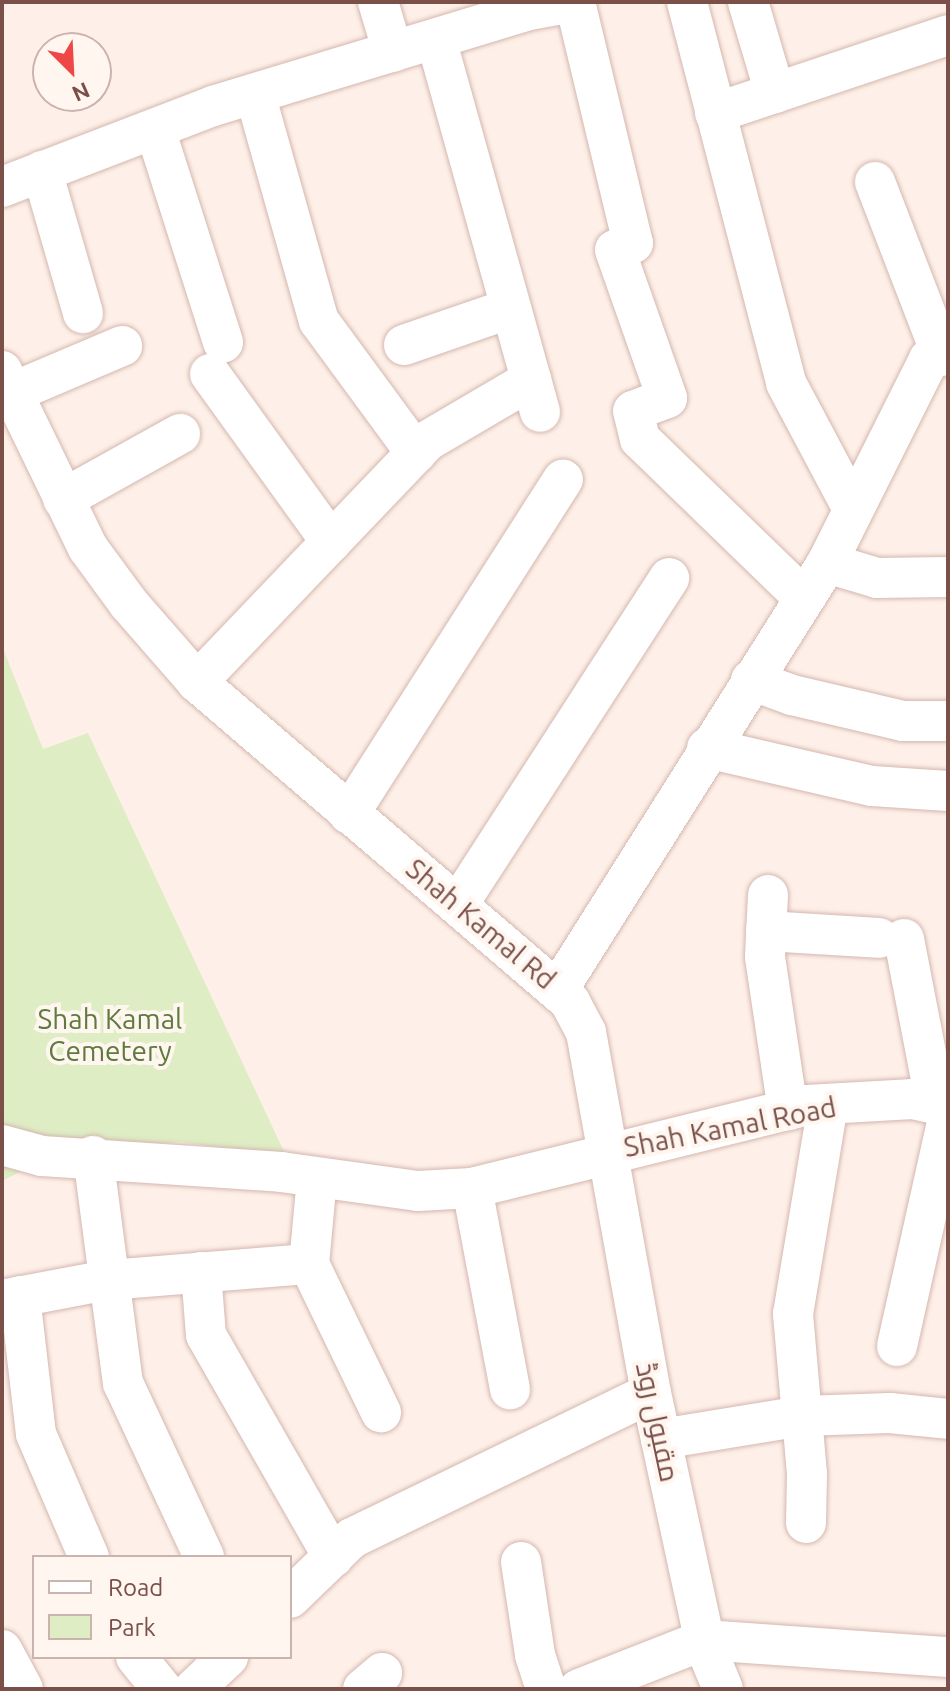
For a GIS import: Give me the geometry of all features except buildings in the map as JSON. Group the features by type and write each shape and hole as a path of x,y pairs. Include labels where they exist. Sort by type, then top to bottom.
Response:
{"street":[{"path":"378,2 393,52"},
{"path":"2,186 255,94 436,39 574,2 633,243 615,250 667,398 633,411 640,439 804,598"},
{"path":"687,2 786,383 853,509"},
{"path":"748,2 775,93"},
{"path":"715,113 948,35"},
{"path":"197,682 416,453 536,396 436,39"},
{"path":"255,94 319,321 416,453"},
{"path":"155,129 217,358 331,542"},
{"path":"42,171 83,313"},
{"path":"559,988 707,748 827,563 929,359 945,355 875,182"},
{"path":"404,345 511,308"},
{"path":"6,382 122,346"},
{"name":"Shah Kamal Rd","path":"6,382 88,548 129,604 197,682 349,814 559,988 586,1032 607,1152"},
{"path":"63,499 180,434"},
{"path":"349,814 563,480"},
{"path":"827,563 877,578 948,577"},
{"path":"459,903 669,578"},
{"path":"751,680 792,695 903,721 948,721"},
{"path":"707,748 872,786 948,791"},
{"path":"788,1110 765,957 767,913 891,938 939,1096 897,1346"},
{"name":"Shah Kamal Road","path":"607,1152 788,1110 939,1096"},
{"path":"806,1523 802,1416 793,1314 828,1104"},
{"path":"2,1145 42,1156 93,1156 418,1191 472,1188 607,1152"},
{"name":"مقبول روڈ","path":"607,1152 651,1393 704,1640 723,1689"},
{"path":"93,1156 123,1383 203,1555"},
{"path":"317,1178 309,1264 381,1412"},
{"path":"472,1188 510,1389"},
{"path":"88,1555 36,1434 11,1298 108,1280 309,1264"},
{"path":"201,1272 206,1335 333,1557"},
{"path":"292,1596 352,1538 651,1393"},
{"path":"661,1439 802,1416 890,1413 948,1419"},
{"path":"521,1562 535,1655 546,1689"},
{"path":"579,1689 704,1640 948,1657"},
{"path":"2,1650 23,1689"},
{"path":"138,1659 162,1689"},
{"path":"194,1689 226,1659"}],"green space":[{"name":"Shah Kamal Cemetery","path":"2,646 43,749 88,733 287,1158 182,1142 90,1147 64,1150 2,1181"}]}
